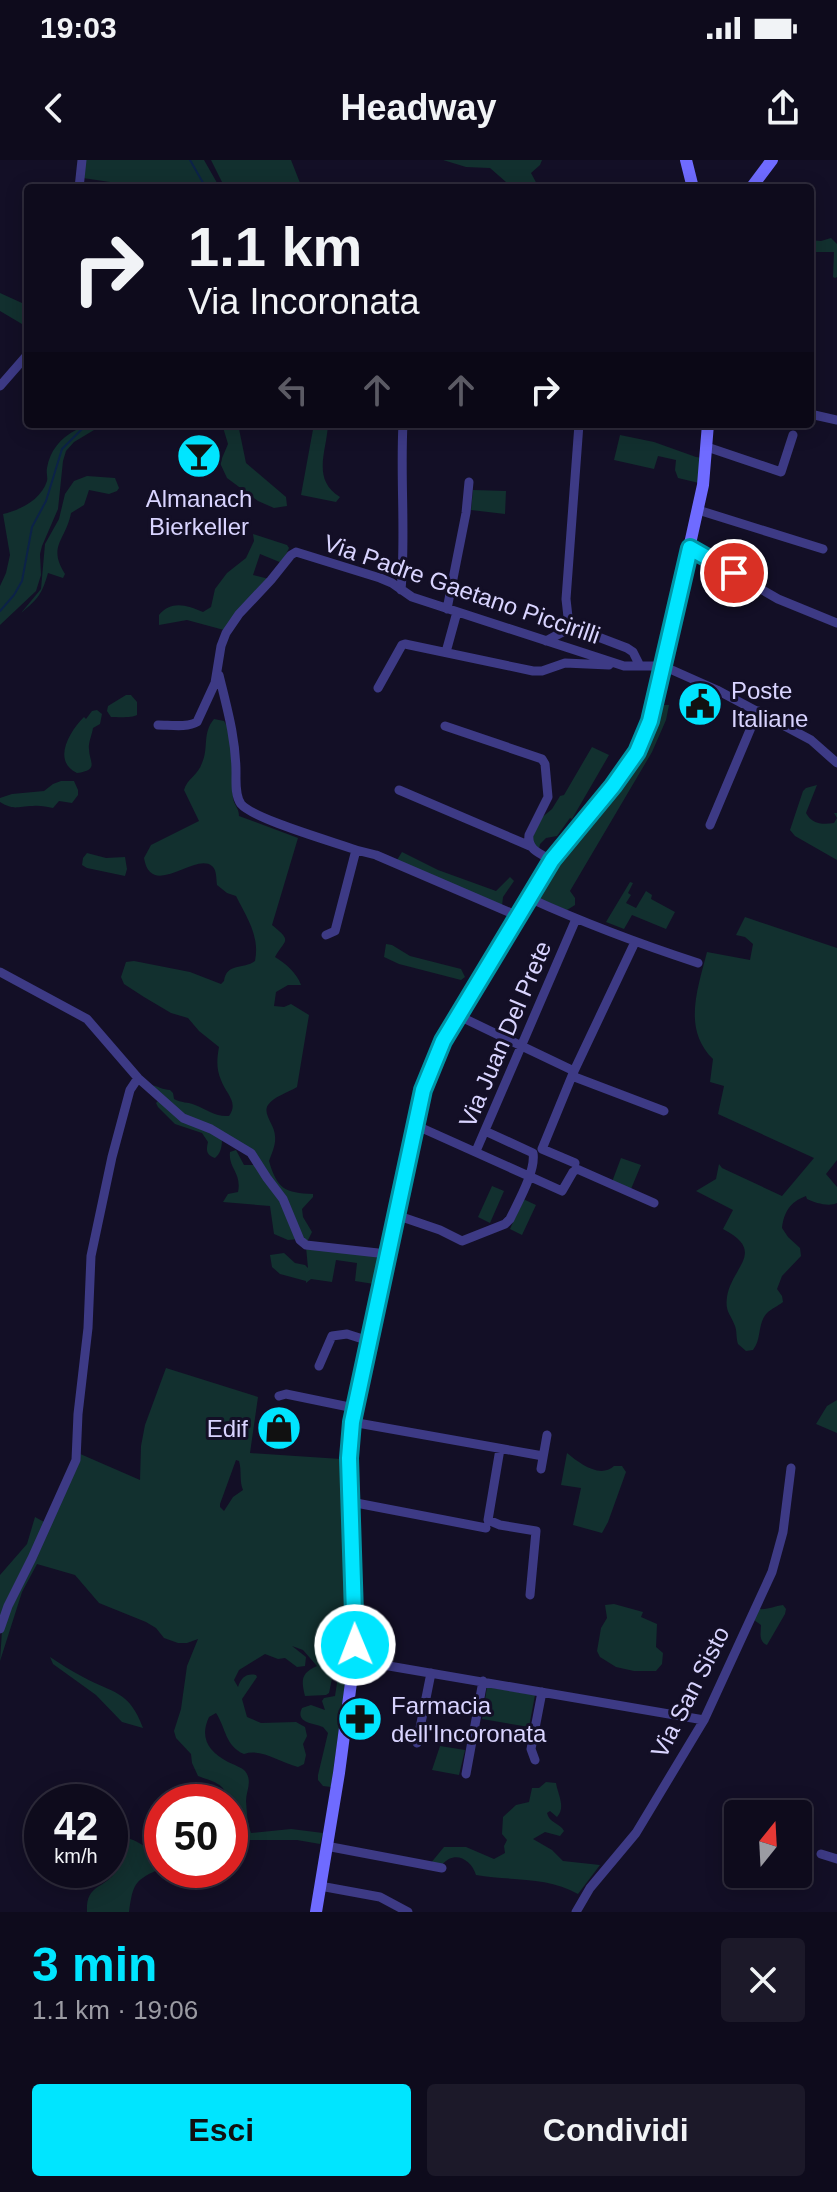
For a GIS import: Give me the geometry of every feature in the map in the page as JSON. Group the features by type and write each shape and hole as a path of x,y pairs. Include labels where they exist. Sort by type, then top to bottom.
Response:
{"main road":[{"path":"686,160 692,184"},
{"path":"754,184 772,160"},
{"path":"316,1912 354,1660 349,1458 352,1422 423,1090 437,1055 552,860 637,752 650,721 690,548 703,485 708,428"}],"street":[{"path":"79,184 82,160"},
{"path":"0,386 24,359"},
{"path":"814,415 837,420"},
{"path":"401,590 404,564 403,428"},
{"path":"579,428 566,599 568,617 572,627 627,648 640,666"},
{"path":"707,447 781,472 793,435"},
{"path":"446,652 469,482"},
{"path":"698,510 823,549"},
{"path":"690,548 778,599 837,623"},
{"name":"Via Padre Gaetano Piccirilli","path":"218,672 221,646 232,623 296,552 380,578 412,597 624,666 663,666"},
{"path":"546,641 572,627"},
{"path":"378,688 405,644 533,671 565,663 624,666"},
{"path":"663,666 811,740 837,763"},
{"path":"158,725 197,722 218,672"},
{"path":"218,672 235,740 237,798 240,803 284,826 376,855 518,916"},
{"path":"710,825 758,711"},
{"path":"445,726 542,759 548,797 529,835 530,846"},
{"path":"399,790 530,846 552,860"},
{"path":"326,935 335,931 356,850"},
{"path":"529,898 635,942 698,963"},
{"name":"Via Juan Del Prete","path":"576,919 476,1151 562,1191 577,1169 654,1203"},
{"path":"575,1163 542,1149 573,1073 635,942"},
{"path":"0,972 87,1019 138,1078 183,1118 211,1129 251,1153 283,1199 300,1240 306,1245 387,1254"},
{"path":"459,1016 573,1073 664,1111"},
{"path":"0,1629 76,1460 91,1256 112,1157 130,1090 138,1078"},
{"path":"415,1125 476,1151"},
{"path":"396,1215 465,1241 505,1224 529,1177 533,1153 485,1131"},
{"path":"319,1366 332,1336 347,1334 369,1341"},
{"path":"279,1396 286,1394 354,1408"},
{"path":"352,1422 543,1456"},
{"path":"541,1469 547,1435"},
{"path":"500,1449 488,1520 536,1531 530,1595"},
{"name":"Via San Sisto","path":"576,1912 590,1888 636,1833 704,1720 772,1572 783,1532 791,1468"},
{"path":"351,1502 486,1528"},
{"path":"354,1660 704,1720"},
{"path":"417,1743 431,1673"},
{"path":"466,1774 483,1681"},
{"path":"535,1760 531,1749 542,1692"},
{"path":"326,1846 442,1868"},
{"path":"821,1854 837,1859"},
{"path":"320,1886 380,1897 408,1912"}],"green space":[{"path":"85,160 204,160 218,184 123,184 83,178"},
{"path":"211,160 291,160 300,184 223,184"},
{"path":"443,160 542,160 531,173 537,184 508,184 490,168 466,167"},
{"path":"831,238 837,244 835,278 834,252 814,252 814,240"},
{"path":"0,293 22,303 24,327 22,324 0,311"},
{"path":"97,428 74,442 66,451 58,509 42,546 41,575 36,591 0,625 0,586 10,555 3,514 23,507 40,494 47,481 48,462 53,451 76,430"},
{"path":"223,428 239,428 246,463 286,497 287,506 274,508 258,501 227,478 220,463 228,444"},
{"path":"313,428 328,428 323,473 331,490 340,497 336,502 301,495"},
{"path":"620,435 703,458 699,483 678,478 676,460 658,456 654,469 614,460"},
{"path":"87,476 115,478 119,488 109,494 89,490 84,505 71,513 59,543 58,556 65,574 63,578 48,573 39,596 21,613 41,589 45,544 59,519 65,494 74,481"},
{"path":"473,490 506,491 505,514 471,510"},
{"path":"253,534 289,548 282,563 260,554 253,575 269,579 224,630 187,620 159,625 159,615 169,607 185,606 203,612 211,607 215,589 227,573 246,558 254,541"},
{"path":"131,695 137,702 137,715 111,717 108,706"},
{"path":"664,705 669,705 666,720 652,752 570,891 575,905 567,910 535,897 576,838 639,766 652,741"},
{"path":"97,710 102,714 100,724 93,728 89,747 92,765 89,770 77,773 65,761 66,746 78,723"},
{"path":"214,719 224,721 229,730 233,798 239,816 298,838 272,925 285,938 275,957 297,976 301,985 288,985 276,992 274,1006 291,1004 309,1015 297,1087 268,1105 267,1112 275,1139 269,1161 275,1178 289,1191 313,1194 302,1209 312,1232 307,1242 303,1241 253,1154 184,1117 151,1085 170,1090 174,1099 229,1116 233,1106 218,1072 219,1047 188,1018 171,1013 144,997 124,984 121,977 126,962 134,961 190,972 221,984 228,971 255,961 256,943 248,920 236,896 217,885 212,866 204,863 155,875 148,870 144,858 151,845 199,821 184,790 202,763 208,730"},
{"path":"592,747 609,755 572,819 557,836 546,838 539,849 530,843 540,819 564,795"},
{"path":"61,781 74,781 78,795 72,803 59,801 53,808 13,807 0,802 0,798 12,794 44,791"},
{"path":"817,785 806,813 814,822 821,824 834,823 837,818 837,860 790,830 803,791"},
{"path":"402,852 438,870 496,891 510,877 514,881 503,897 502,906 397,860"},
{"path":"87,853 106,858 125,857 125,876 82,865"},
{"path":"630,882 633,883 628,893 631,895 626,903 636,908 646,891 652,895 651,899 675,912 666,929 632,915 624,929 606,922"},
{"path":"745,917 837,948 837,1160 826,1174 837,1187 837,1203 818,1203 806,1196 789,1208 782,1228 800,1248 801,1256 782,1276 777,1289 783,1302 767,1313 756,1346 746,1351 738,1344 736,1328 727,1306 730,1286 745,1252 736,1237 723,1229 733,1210 696,1191 716,1179 719,1164 782,1196 814,1158 718,1114 724,1086 710,1082 713,1059 698,1035 695,1008 707,952 750,960 753,944 745,937 736,935"},
{"path":"386,944 410,956 461,969 465,977 461,980 399,964 384,957"},
{"path":"159,1100 222,1139 221,1149 215,1158 208,1154 208,1142 202,1133 175,1124 158,1107 156,1103"},
{"path":"236,1150 244,1165 255,1165 281,1199 299,1239 288,1240 274,1234 270,1206 223,1202 228,1194 238,1192 238,1180 230,1158 230,1152"},
{"path":"621,1158 641,1165 631,1189 612,1182"},
{"path":"492,1186 504,1191 490,1223 478,1217"},
{"path":"523,1199 536,1205 522,1235 510,1229"},
{"path":"306,1247 380,1256 374,1284 355,1281 357,1263 336,1260 332,1282 311,1279 306,1283 280,1274 272,1267 270,1255 284,1253 295,1263 308,1268"},
{"path":"166,1368 258,1397 250,1453 341,1459 347,1462 351,1641 331,1787 323,1786 318,1780 328,1733 323,1727 303,1720 300,1713 302,1708 311,1705 325,1710 322,1701 335,1696 336,1674 333,1674 329,1693 305,1696 304,1678 308,1671 317,1666 303,1650 292,1646 306,1657 305,1666 297,1667 285,1658 265,1654 239,1670 234,1680 238,1687 247,1676 257,1677 242,1699 247,1717 261,1723 296,1722 305,1727 304,1764 298,1767 264,1754 244,1754 229,1741 216,1713 209,1717 205,1731 208,1744 216,1754 245,1771 249,1782 248,1788 248,1784 219,1784 198,1776 191,1754 176,1738 174,1731 181,1709 187,1666 198,1639 178,1643 164,1638 146,1622 99,1603 75,1575 37,1564 22,1592 0,1661 2,1630 78,1453 140,1480 145,1425","holes":["236,1460 243,1490 233,1497 224,1511 220,1504"]},
{"path":"837,1400 837,1433 816,1424 827,1406"},
{"path":"567,1453 596,1470 622,1466 626,1472 602,1533 573,1525 581,1488 561,1485"},
{"path":"35,1517 46,1523 0,1622 0,1575 27,1544"},
{"path":"614,1604 643,1612 641,1617 657,1624 656,1647 663,1653 662,1664 656,1671 616,1667 600,1657 597,1651 601,1628 607,1618 605,1605"},
{"path":"783,1605 785,1614 767,1645 761,1639 761,1625 754,1620 759,1609"},
{"path":"50,1657 126,1700 143,1728 122,1722 96,1695 53,1664"},
{"path":"487,1687 535,1695 529,1727 482,1719"},
{"path":"440,1746 465,1750 459,1775 432,1770"},
{"path":"546,1782 556,1783 561,1805 557,1817 550,1811 548,1816 564,1831 560,1836 545,1832 533,1839 563,1861 600,1865 578,1894 554,1884 476,1875 462,1858 452,1858 442,1865 430,1864 444,1847 466,1847 494,1859 505,1853 507,1840 502,1834 503,1817 516,1805 529,1802 532,1788 539,1788"},
{"path":"248,1821 251,1833 291,1829 323,1833 320,1844 297,1840 248,1840"},
{"path":"128,1840 144,1845 144,1877 136,1884 129,1912 87,1912 89,1897 97,1888 128,1888"}],"waterway":[{"path":"190,160 204,184"},
{"path":"0,611 22,581 32,527 46,501 62,449 83,428"}],"place":[{"name":"Almanach Bierkeller","path":"199,456"},
{"name":"Poste Italiane","path":"700,704"},
{"name":"Edif","path":"279,1428"},
{"name":"Farmacia dell'Incoronata","path":"360,1719"}],"route":[{"path":"355,1645 349,1458 352,1422 423,1090 443,1041 552,860 626,769 646,734 690,548 734,573"}]}
